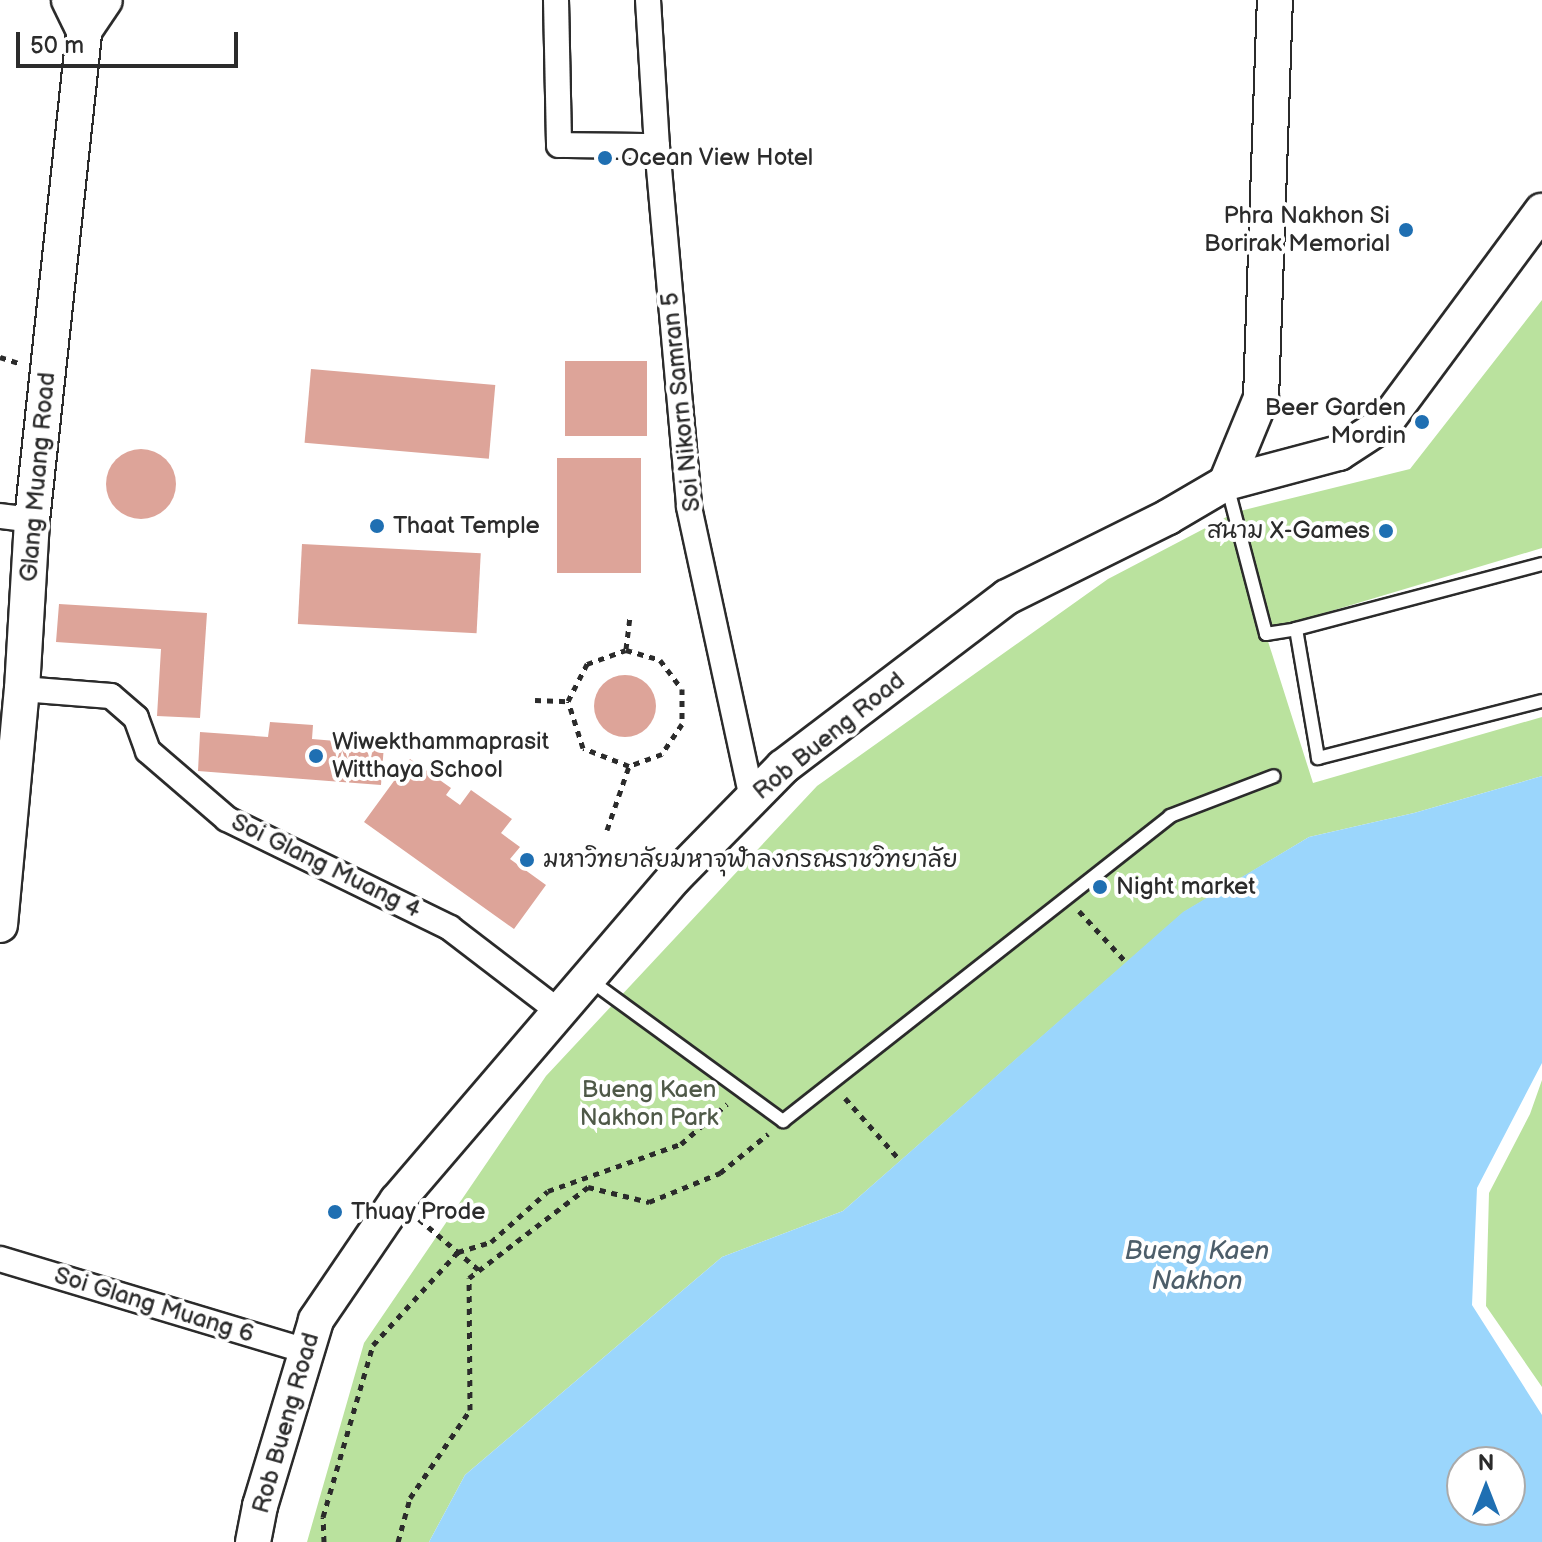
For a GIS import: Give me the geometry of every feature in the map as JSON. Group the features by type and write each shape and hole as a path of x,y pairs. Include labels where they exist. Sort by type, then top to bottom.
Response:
{"street":[{"path":"69,0 84,31"},
{"name":"Glang Muang Road","path":"0,925 4,837 22,689 16,518 84,31 105,0"},
{"path":"556,0 559,145 657,146"},
{"name":"Soi Nikorn Samran 5","path":"648,0 657,146 689,507 752,798"},
{"path":"1226,483 1261,398 1275,0"},
{"name":"Rob Bueng Road","path":"253,1542 260,1506 316,1320 397,1201 675,877 783,767 1007,597 1168,517 1226,483 1339,453 1385,423 1542,211"},
{"name":"Soi Glang Muang 4","path":"22,689 111,696 136,718 148,751 227,819 450,928 558,1011"},
{"name":"Soi Glang Muang 6","path":"0,1259 307,1351"}],"lane":[{"path":"1226,483 1266,634 1296,629 1542,564"},
{"path":"1296,629 1318,758 1542,701"},
{"path":"588,979 783,1121 1065,895 1170,816 1274,776"}],"path":[{"path":"626,650 630,615"},
{"path":"626,650 660,660 682,689 682,724 662,754 629,766 583,748 568,701 587,664 626,650"},
{"path":"535,700 568,701"},
{"path":"607,830 629,766"},
{"path":"1065,895 1126,962"},
{"path":"831,1083 899,1159"},
{"path":"324,1542 323,1517 373,1345 458,1252 491,1242 548,1191 681,1144 742,1091"},
{"path":"398,1542 410,1498 470,1410 469,1278 588,1187 649,1202 720,1173 783,1121"},
{"path":"397,1201 479,1270"}],"green space":[{"name":"Bueng Kaen Nakhon Park","path":"1542,300 1542,548 1281,626 1266,635 1313,783 1542,717 1542,776 1414,813 1309,837 1184,912 843,1211 722,1257 465,1475 429,1542 307,1542 364,1343 546,1076 817,786 1108,579 1236,512 1410,469"},
{"path":"1542,1080 1542,1387 1486,1306 1489,1193 1530,1114"}],"water":[{"name":"Bueng Kaen Nakhon","path":"1542,776 1542,1063 1477,1188 1472,1305 1542,1415 1542,1542 429,1542 465,1475 722,1257 843,1211 1183,912 1309,837 1414,813"}],"building":[{"path":"565,361 647,361 647,436 565,436"},
{"path":"311,369 495,385 489,459 305,443"},
{"path":"148,449 170,464 176,484 174,498 166,509 155,517 134,519 116,509 108,498 106,477 116,459 127,451"},
{"path":"557,458 641,458 641,573 557,573"},
{"path":"302,544 481,553 477,633 298,624"},
{"path":"59,604 207,613 200,718 157,716 161,649 56,642"},
{"path":"619,675 631,675 647,684 654,694 654,718 647,728 631,737 619,737 599,723 594,712 594,700 608,680"},
{"path":"270,722 313,725 312,739 384,745 381,785 198,771 200,732 268,737"},
{"path":"410,759 451,788 446,795 460,805 471,790 512,819 501,833 520,847 510,859 546,885 514,929 364,822"}],"place":[{"name":"Ocean View Hotel","path":"605,158"},
{"name":"Phra Nakhon Si Borirak Memorial","path":"1406,230"},
{"name":"Beer Garden Mordin","path":"1422,422"},
{"name":"Thaat Temple","path":"377,526"},
{"name":"สนาม X-Games","path":"1386,531"},
{"name":"Wiwekthammaprasit Witthaya School","path":"316,756"},
{"name":"มหาวิทยาลัยมหาจุฬาลงกรณราชวิทยาลัย","path":"527,860"},
{"name":"Night market","path":"1100,887"},
{"name":"Thuay Prode","path":"335,1212"}]}
